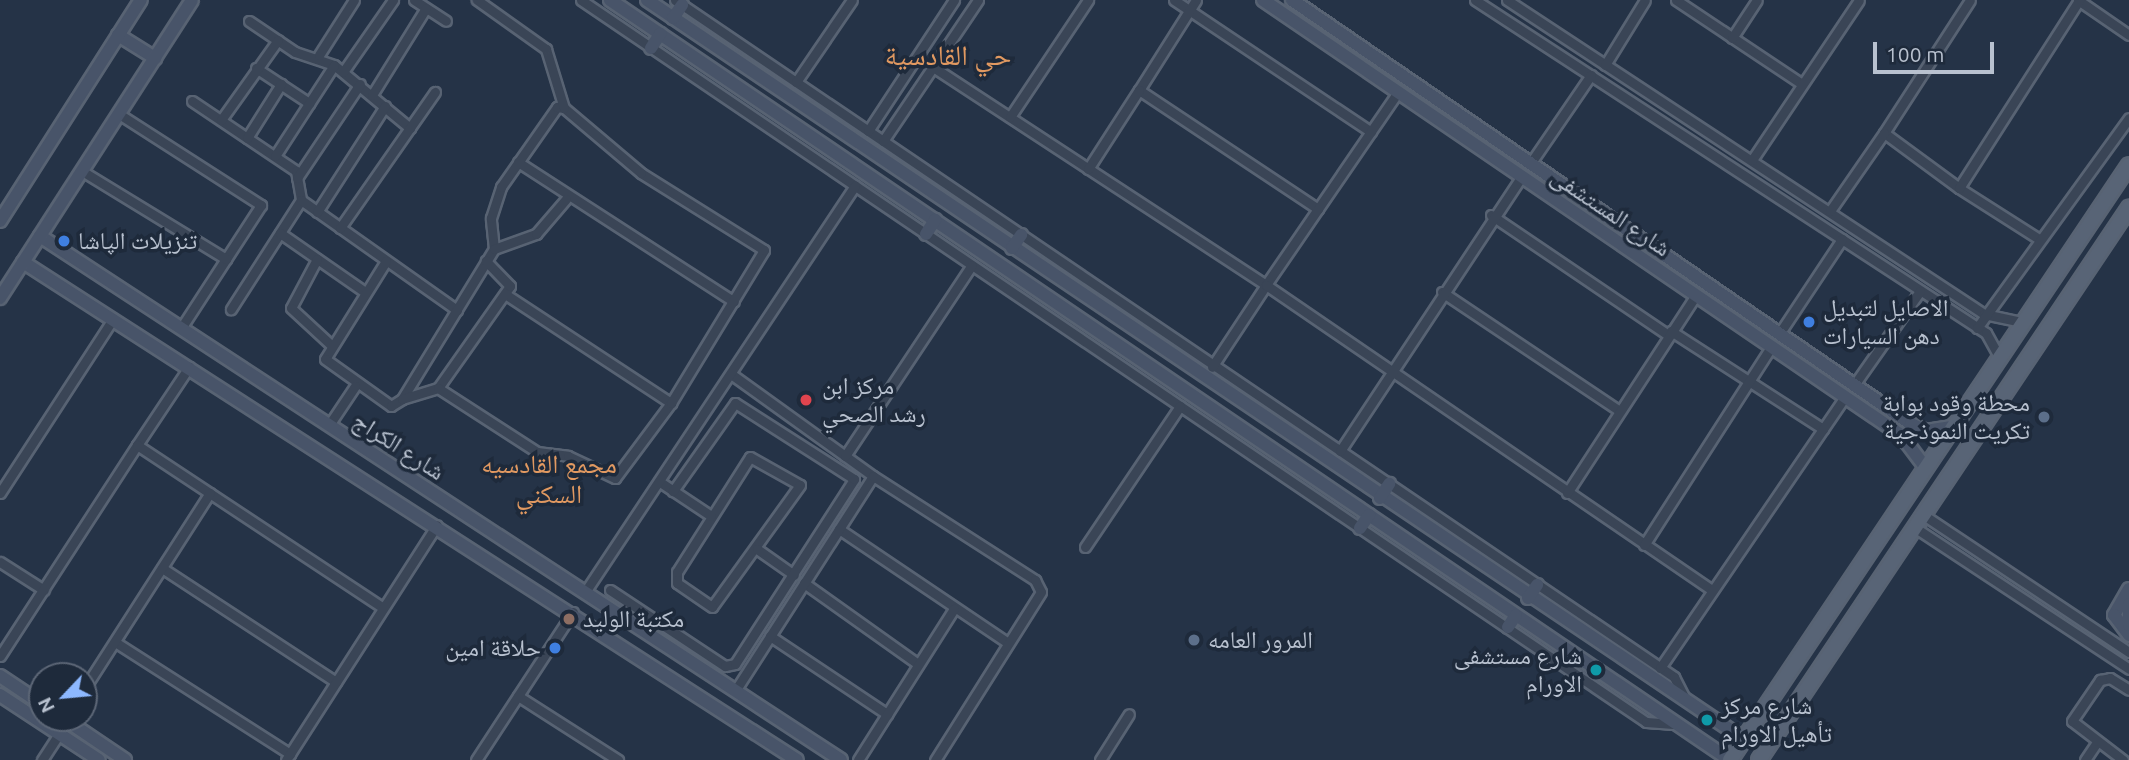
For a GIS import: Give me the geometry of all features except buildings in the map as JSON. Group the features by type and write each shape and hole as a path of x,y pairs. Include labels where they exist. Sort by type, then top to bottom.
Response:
{"main road":[{"path":"1730,760 2021,322 2129,165"},
{"path":"2104,202 2109,220 2127,211"},
{"path":"1759,760 2127,211"},
{"path":"2077,240 2095,232 2098,252"}],"street":[{"path":"0,221 141,0"},
{"path":"0,298 192,0"},
{"path":"319,55 354,0"},
{"path":"344,72 393,0"},
{"path":"414,0 446,21"},
{"path":"477,0 547,49 564,108"},
{"path":"581,0 1653,726 1677,724"},
{"path":"610,0 1730,760"},
{"path":"647,0 1528,598 1744,739"},
{"path":"868,131 954,0"},
{"path":"883,141 978,0"},
{"path":"1010,117 1088,0"},
{"path":"1174,0 1371,132"},
{"path":"1088,169 1196,0"},
{"name":"شارع المستشفى","path":"1292,0 1918,428 1952,427"},
{"path":"1475,0 1977,328 1999,356"},
{"path":"1605,65 1645,0"},
{"path":"1676,0 1802,85"},
{"path":"1732,38 1757,0"},
{"path":"1752,160 1859,0"},
{"path":"1830,211 1970,0"},
{"path":"1959,188 2078,0 2129,34"},
{"path":"796,82 850,1"},
{"path":"673,18 678,2 1212,367 1660,668 1681,683 1686,703"},
{"name":"شارع المستشفى","path":"1270,2 1907,439 1925,467"},
{"path":"1513,2 1984,314 2021,322"},
{"path":"372,95 426,9"},
{"path":"248,21 304,55 319,55 360,84 410,128"},
{"path":"651,48 660,34"},
{"path":"118,35 155,58"},
{"path":"221,120 278,40"},
{"path":"275,156 334,65"},
{"path":"933,67 1394,368 1567,493 1712,590"},
{"path":"256,68 309,103"},
{"path":"1530,164 1591,75"},
{"path":"247,138 281,84"},
{"path":"297,178 360,84"},
{"path":"1139,90 1318,209"},
{"path":"340,228 436,92"},
{"path":"1212,367 1398,92"},
{"path":"1643,108 1650,94"},
{"path":"192,101 275,156 297,178 301,200 231,309"},
{"path":"317,212 385,106"},
{"path":"402,399 494,248 495,201 518,162 557,107 564,108 641,173 762,245 734,302 671,403 621,473 608,478 568,456 537,453 438,388"},
{"path":"119,114 261,205 181,328"},
{"path":"808,134 819,117"},
{"path":"1977,328 1984,314 2129,118"},
{"path":"1884,133 1959,188 2039,239"},
{"path":"518,162 566,199 734,302"},
{"path":"82,171 226,259"},
{"path":"1340,451 1491,215 1522,176"},
{"path":"585,592 855,186"},
{"path":"494,248 536,234 566,199"},
{"path":"301,200 457,310"},
{"path":"1491,215 1669,333 1824,429"},
{"path":"1603,232 1611,219"},
{"path":"926,234 935,220"},
{"path":"280,233 365,292"},
{"path":"1013,248 1021,235"},
{"name":"شارع الكراج","path":"40,236 841,760"},
{"path":"1779,334 1842,239"},
{"path":"317,259 290,308 330,344"},
{"path":"386,261 330,344 328,366 355,386 391,406 402,399 438,388 505,294 510,281 486,261"},
{"path":"23,262 573,612 797,760"},
{"path":"845,456 972,265"},
{"path":"1854,385 1920,290"},
{"path":"1442,292 1617,409"},
{"path":"505,294 671,403"},
{"path":"1567,493 1617,409 1696,295"},
{"path":"0,493 114,319"},
{"path":"1644,544 1771,347"},
{"path":"1801,367 1810,355"},
{"path":"0,656 189,368"},
{"path":"731,374 873,476 1035,580 1039,597 934,760"},
{"path":"329,425 355,386"},
{"path":"1660,668 1845,397"},
{"path":"610,590 730,667 850,490 850,474 735,403 673,491"},
{"path":"1085,547 1180,406"},
{"path":"1234,423 1245,406"},
{"path":"137,446 383,608"},
{"path":"754,455 800,485 757,549 717,607 684,589 677,572 711,516 754,455"},
{"path":"735,691 873,476"},
{"path":"400,502 413,480"},
{"path":"660,482 711,516"},
{"path":"1380,498 1389,484"},
{"path":"98,668 210,493"},
{"path":"1922,514 2129,652"},
{"path":"1360,528 1369,515"},
{"path":"115,642 288,757 436,525"},
{"path":"1914,527 2129,669"},
{"path":"839,529 1008,643"},
{"path":"757,549 794,575"},
{"path":"0,562 44,590"},
{"path":"162,568 336,681"},
{"path":"804,583 918,664"},
{"path":"1528,598 1538,585"},
{"path":"2129,589 2124,616 2129,635"},
{"path":"858,760 954,609"},
{"path":"476,760 573,612"},
{"path":"1508,627 1516,614"},
{"path":"770,636 887,714"},
{"path":"1627,690 1638,672"},
{"path":"0,676 28,695"},
{"path":"2123,760 2074,725 2073,716 2100,680 2110,678 2129,690"},
{"path":"0,695 99,760 107,748"},
{"path":"518,696 618,760"},
{"path":"1100,760 1129,714"},
{"path":"84,732 125,760"},
{"path":"42,760 59,734"},
{"path":"2085,760 2097,742"}],"place":[{"name":"تنزيلات الپاشا","path":"64,241"},
{"name":"الاصايل لتبديل دهن السيارات","path":"1809,322"},
{"name":"مركز ابن رشد الصحي","path":"806,400"},
{"name":"محطة وقود بوابة تكريت النموذجية","path":"2044,417"},
{"name":"مكتبة الوليد","path":"569,619"},
{"name":"المرور العامه","path":"1194,640"},
{"name":"حلاقة امين","path":"555,648"},
{"name":"شارع مستشفى الاورام","path":"1596,670"},
{"name":"شارع مركز تأهيل الاورام","path":"1707,720"}],"district":[{"name":"حي القادسية","path":"948,55"},
{"name":"مجمع القادسيه السكني","path":"549,479"}]}
